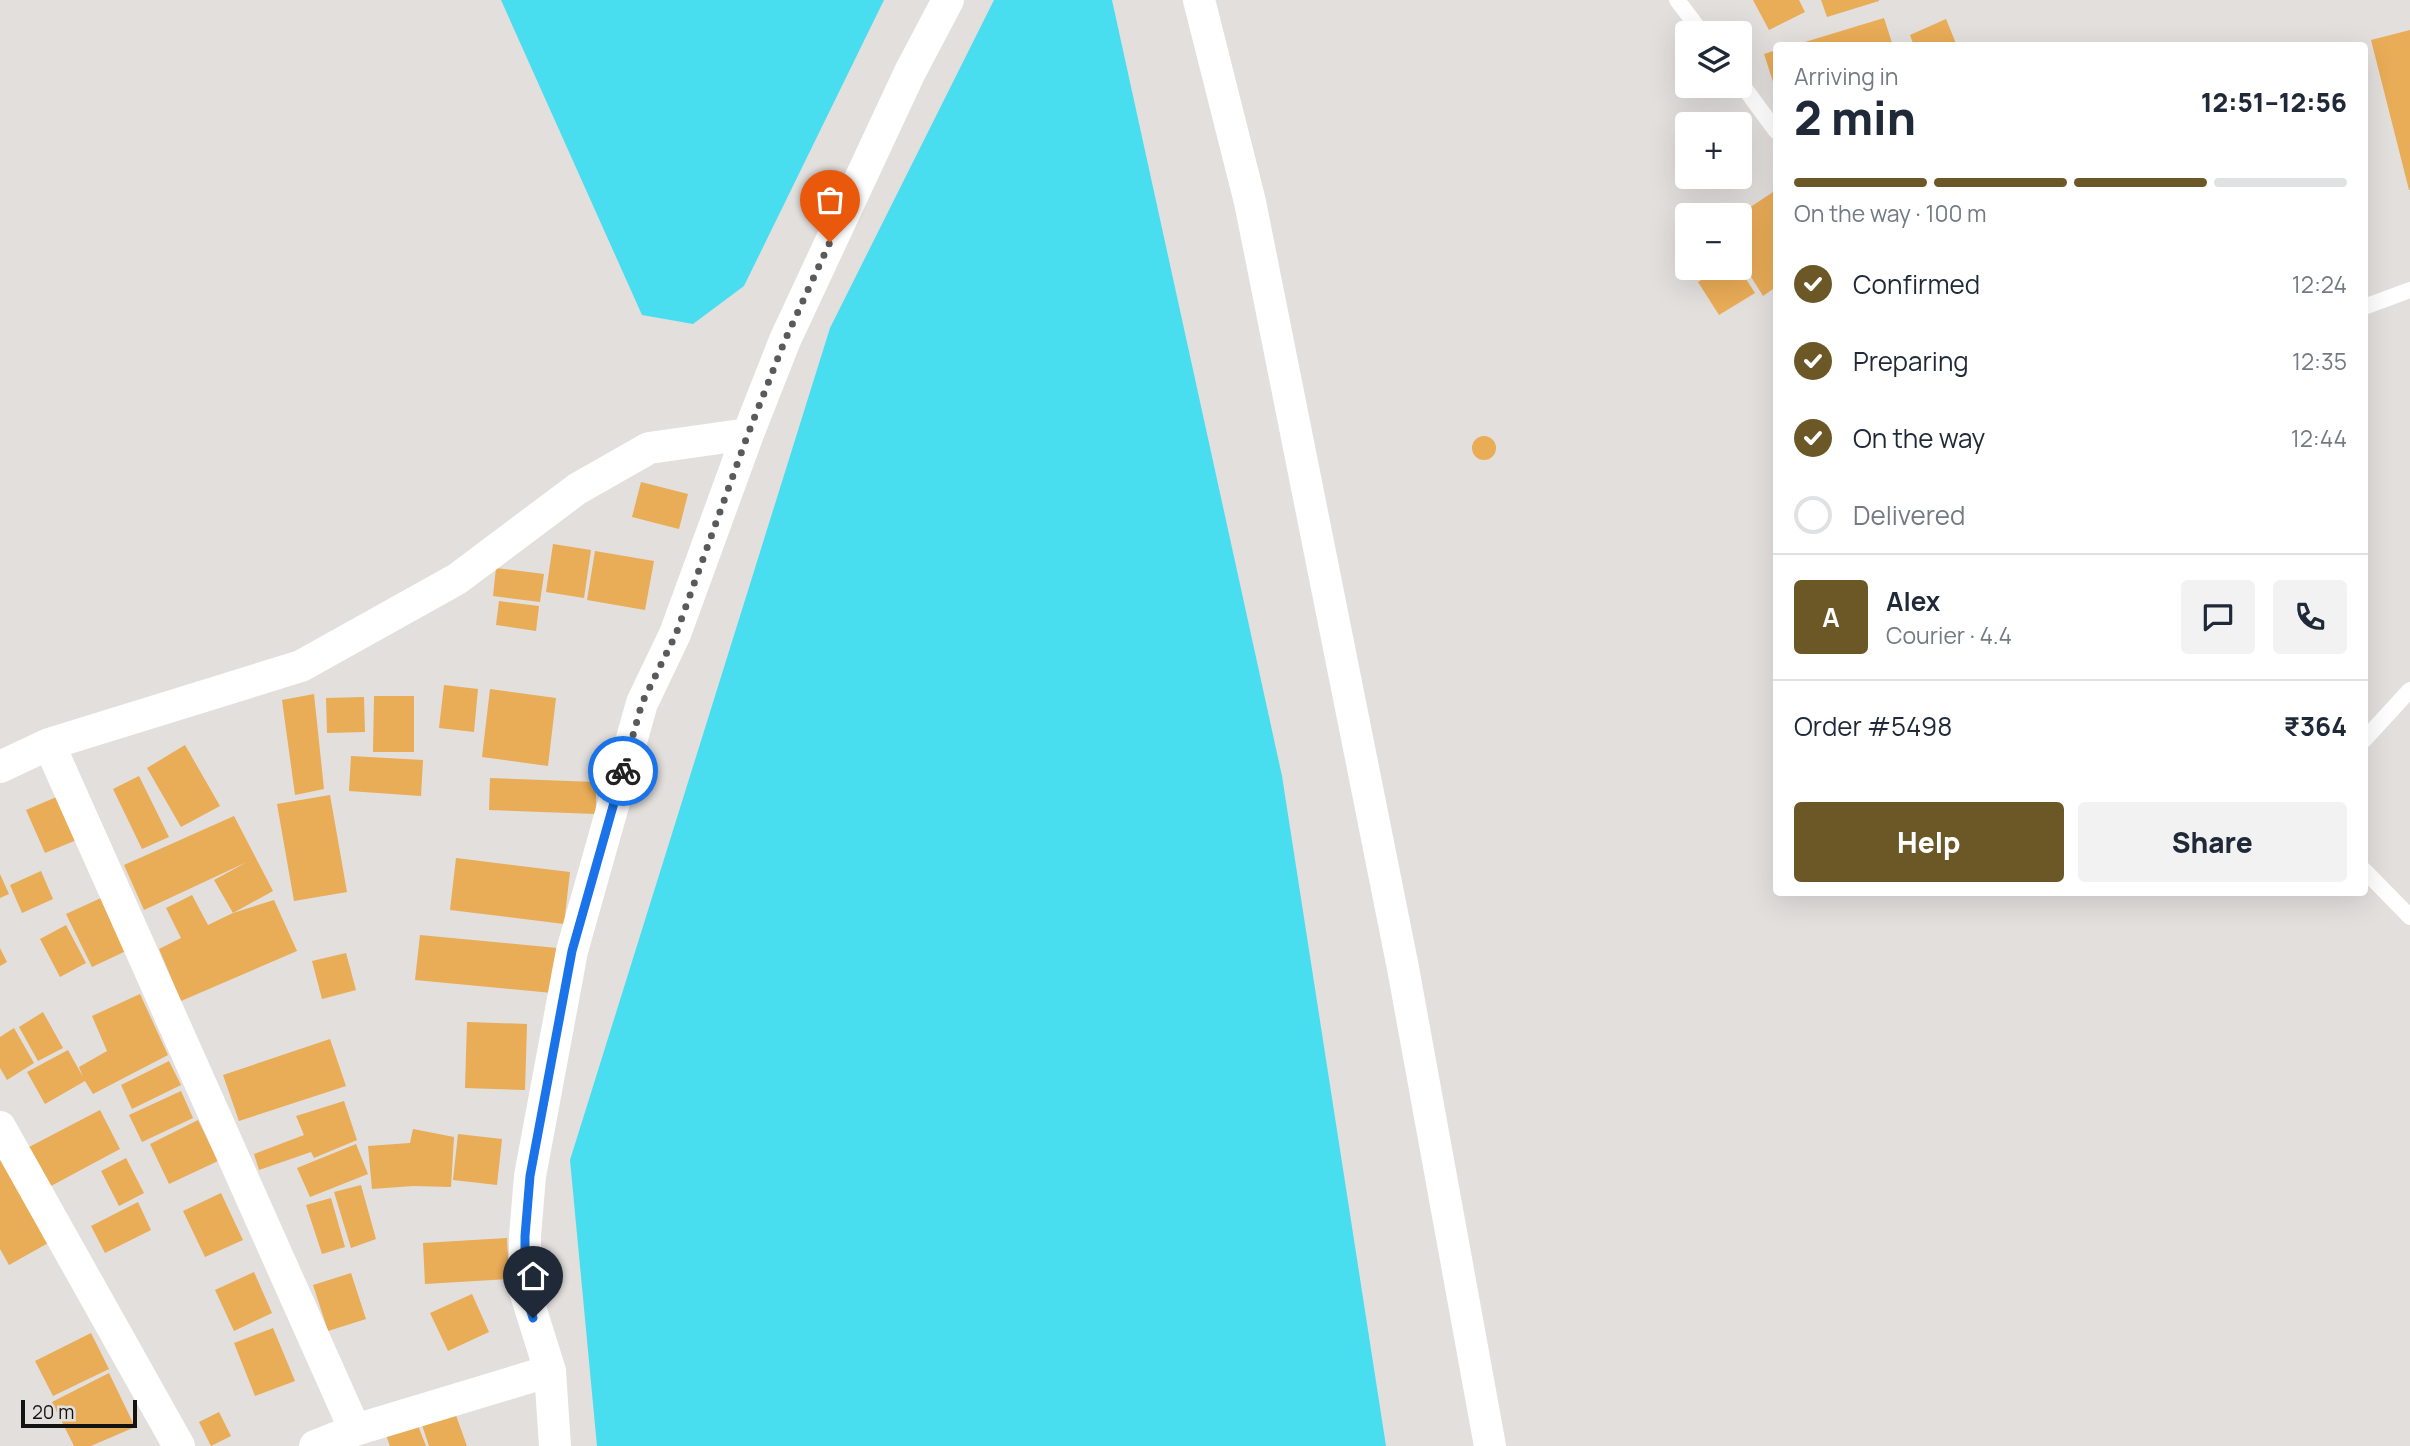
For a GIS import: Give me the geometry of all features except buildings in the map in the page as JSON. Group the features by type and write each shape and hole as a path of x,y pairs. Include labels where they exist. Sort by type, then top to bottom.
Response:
{"street":[{"path":"555,1446 550,1371 525,1292 525,1236 530,1176 572,951 642,703 676,634 785,340 910,72 948,0"},
{"path":"1199,0 1253,215 1401,954 1490,1446"},
{"path":"0,767 49,744 300,666 457,579 577,489 649,447 748,434"},
{"path":"49,744 355,1430"},
{"path":"0,1127 178,1446"},
{"path":"315,1446 355,1430 550,1371"}],"lane":[{"path":"1677,0 1693,21"},
{"path":"1752,98 1773,127"},
{"path":"2368,306 2410,290"},
{"path":"2368,736 2410,690"},
{"path":"2368,874 2410,916"}],"water":[{"path":"501,0 884,0 744,286 693,324 642,315"},
{"path":"994,0 1112,0 1282,776 1386,1446 597,1446 570,1160 830,328"}],"way so far":[{"path":"623,771 642,703 676,634 748,434 785,340 830,242"}],"route":[{"path":"533,1318 525,1292 525,1236 530,1176 572,951 623,771"}]}
